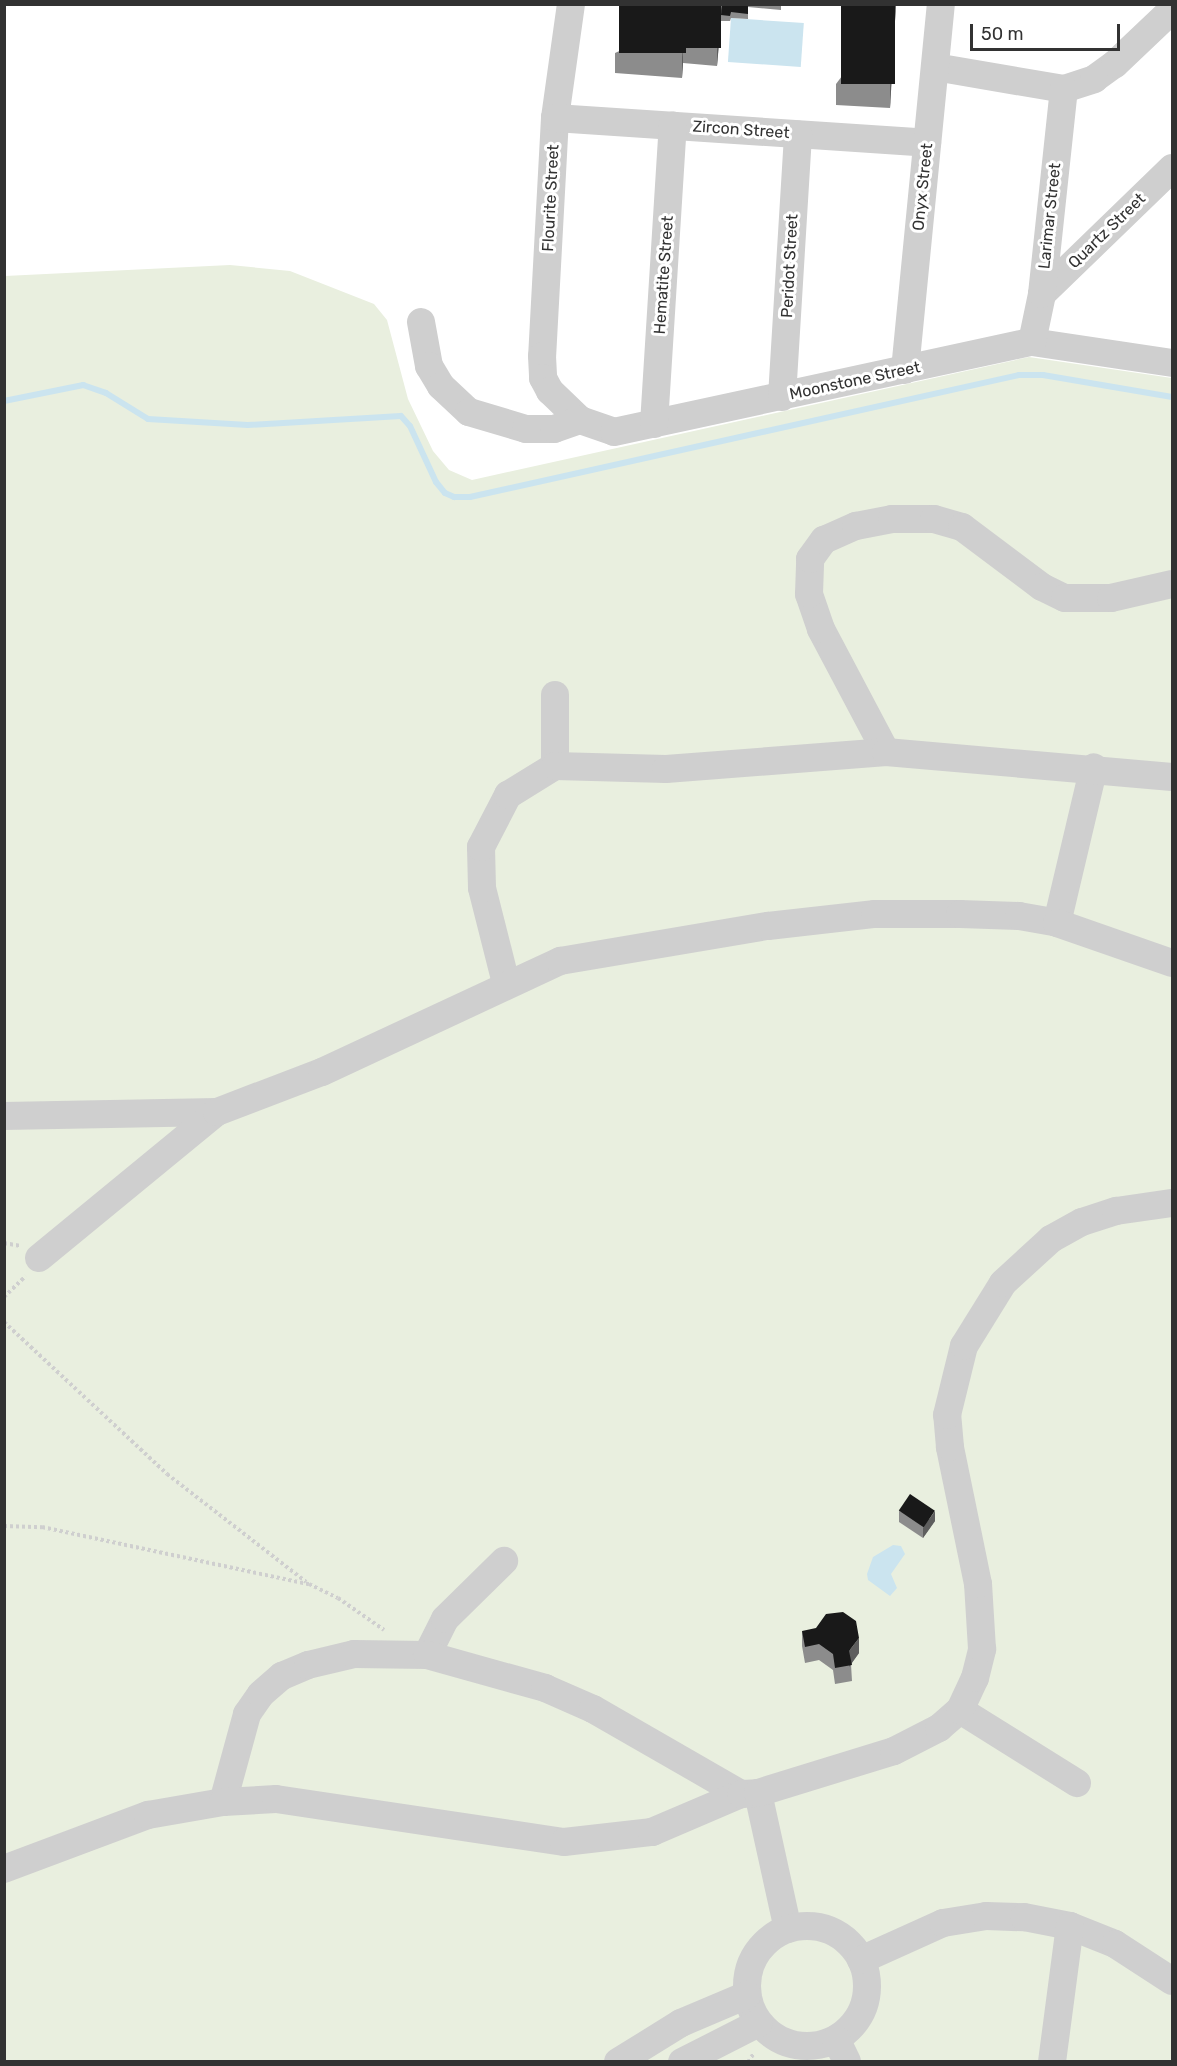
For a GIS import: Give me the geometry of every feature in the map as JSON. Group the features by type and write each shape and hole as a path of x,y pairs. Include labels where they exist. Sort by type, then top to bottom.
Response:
{"street":[{"name":"Flourite Street","path":"550,392 543,378 542,356 555,118 571,4"},
{"name":"Onyx Street","path":"905,370 941,4"},
{"path":"935,67 1064,89 1094,79 1108,69 1173,10"},
{"name":"Larimar Street","path":"1032,342 1042,294 1064,89"},
{"name":"Zircon Street","path":"555,118 927,143"},
{"name":"Hematite Street","path":"654,424 673,126"},
{"name":"Peridot Street","path":"782,397 798,134"},
{"name":"Quartz Street","path":"1042,294 1173,168"},
{"path":"421,322 429,366 441,386 469,412 526,429 554,429 580,420"},
{"name":"Moonstone Street","path":"550,392 580,420 614,432 1032,342 1167,356"},
{"path":"886,752 820,629 809,594 810,559 824,540 856,526 892,519 934,519 962,527 1042,587 1065,598 1111,598 1173,584"},
{"path":"555,695 555,766"},
{"path":"506,983 482,888 482,847 508,795 555,766 666,769 886,752 1094,767 1173,777"},
{"path":"1057,923 1094,767"},
{"path":"39,1258 217,1112 322,1072 506,983 560,961 600,952 875,914 1019,916 1057,923 1173,963"},
{"path":"4,1116 217,1112"},
{"path":"4,1869 148,1815 223,1802 310,1802 564,1842 652,1832 749,1794 894,1751 939,1728 960,1710 975,1678 983,1629 978,1584 949,1436 952,1388 964,1346 1003,1283 1051,1239 1082,1222 1116,1211 1173,1203"},
{"path":"419,1655 445,1619 504,1561"},
{"path":"223,1802 247,1714 282,1677 308,1665 354,1654 419,1655 568,1697 749,1794 788,1929"},
{"path":"960,1710 1077,1783"},
{"path":"861,1960 953,1922 1024,1917 1070,1926 1115,1944 1173,1981"},
{"path":"1052,2061 1070,1926"},
{"path":"825,1928 846,1940 861,1960 867,1985 862,2010 841,2050 793,2044 772,2036 759,2022 747,1995 747,1981 756,1955 776,1935 788,1929 825,1928"},
{"path":"618,2061 681,2023 747,1995"},
{"path":"682,2061 759,2022"}],"path":[{"path":"4,1297 39,1258"},
{"path":"4,1322 167,1474 309,1584 363,1614 419,1655"},
{"path":"4,1526 42,1527 309,1584"}],"green space":[{"path":"230,265 290,271 374,304 387,320 408,399 433,451 449,470 472,480 1029,357 1172,378 1172,2061 5,2062 5,276"}],"water":[{"path":"731,18 804,23 801,67 728,62"},
{"path":"893,1545 901,1546 905,1554 891,1574 897,1588 890,1596 868,1580 867,1574 873,1557"}],"building":[{"path":"619,4 686,4 686,53 619,53"},
{"path":"686,4 721,4 721,48 686,48"},
{"path":"722,4 748,4 748,14 731,12 730,16 721,15"},
{"path":"841,4 895,4 895,84 841,84"},
{"path":"910,1494 935,1511 924,1527 899,1511"},
{"path":"843,1612 856,1621 859,1638 849,1651 852,1665 835,1668 833,1654 819,1644 805,1647 802,1631 816,1628 826,1614"}],"waterway":[{"path":"4,401 83,385 106,393 148,419 248,425 401,416 410,426 436,482 445,493 454,497 470,497 1019,375 1043,375 1172,397"}]}
